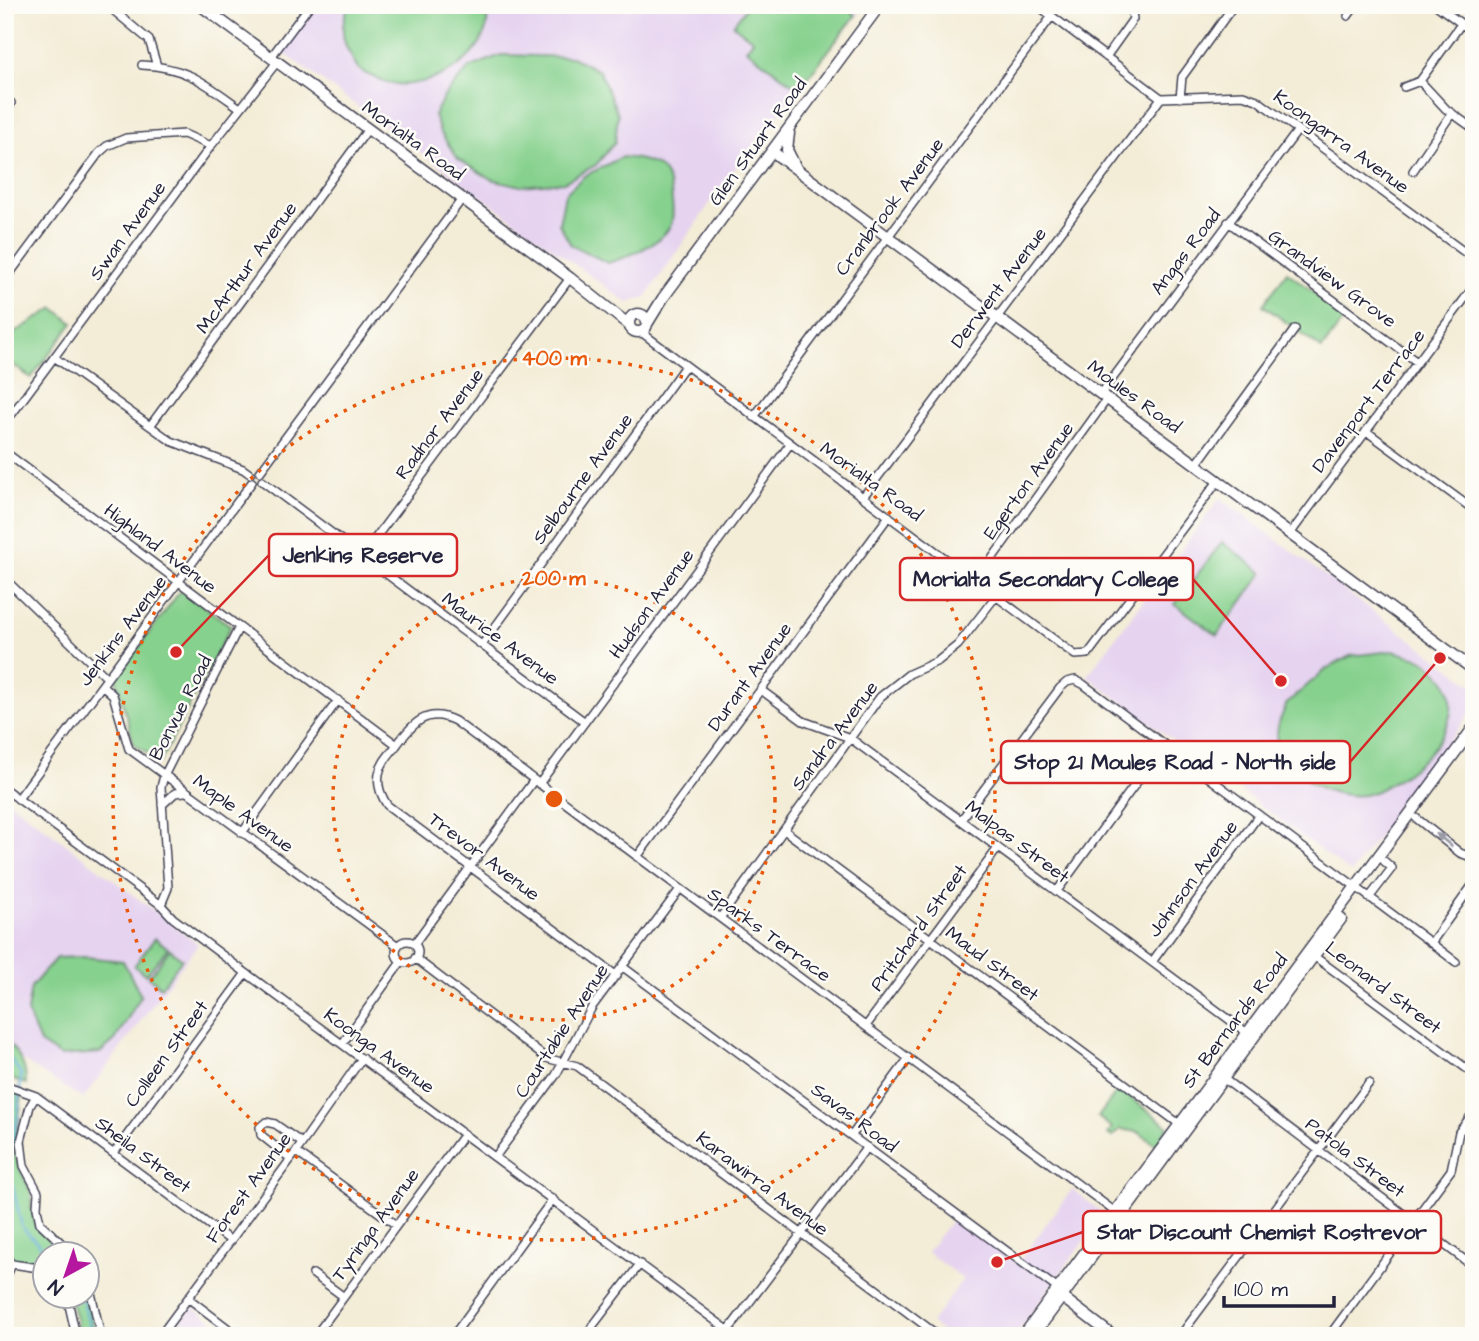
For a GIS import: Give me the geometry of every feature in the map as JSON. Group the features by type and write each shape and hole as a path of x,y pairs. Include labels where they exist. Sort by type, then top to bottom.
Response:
{"main road":[{"name":"Morialta Road","path":"200,5 569,278 629,325 634,332 641,321 604,305"},
{"name":"Glen Stuart Road","path":"641,321 663,298 880,5"},
{"path":"790,130 787,149 797,170"},
{"name":"Moules Road","path":"773,152 1474,670"},
{"name":"St Bernards Road","path":"1362,893 1472,737"},
{"name":"St Bernards Road","path":"1033,1336 1060,1293 1311,953 1362,893 1472,737"},
{"path":"1060,1293 1113,1336"},
{"name":"St Bernards Road","path":"1023,1336 1060,1293"}],"street":[{"path":"107,5 149,40 157,66"},
{"name":"Swan Avenue","path":"5,419 240,108 310,5"},
{"path":"1037,5 1161,97"},
{"path":"1106,57 1133,19 1130,5"},
{"path":"1180,98 1182,77 1234,5"},
{"path":"1348,16 1356,5"},
{"path":"1441,8 1452,5"},
{"path":"1441,8 1474,33"},
{"name":"Cranbrook Avenue","path":"754,417 1052,16"},
{"path":"1404,87 1420,81 1461,24"},
{"path":"142,65 183,71 240,108"},
{"path":"1420,81 1452,113 1474,129"},
{"name":"Koongarra Avenue","path":"1161,97 1250,96 1474,259"},
{"name":"Derwent Avenue","path":"863,497 1161,97"},
{"path":"5,119 10,103"},
{"path":"1413,171 1452,113"},
{"name":"McArthur Avenue","path":"150,426 368,129"},
{"name":"Angas Road","path":"1104,397 1228,222 1298,130"},
{"path":"5,280 99,153 107,146 127,138 184,134 211,146"},
{"path":"260,472 462,199"},
{"name":"Grandview Grove","path":"1228,222 1418,362"},
{"name":"Radnor Avenue","path":"362,556 569,278"},
{"name":"Davenport Terrace","path":"1290,534 1474,286"},
{"name":"Morialta Road","path":"641,321 685,366 1075,655 1088,654 1218,481"},
{"path":"1196,465 1296,329"},
{"path":"54,357 182,447 243,469 259,483 263,475 260,472"},
{"name":"Selbourne Avenue","path":"482,645 685,366"},
{"name":"Egerton Avenue","path":"976,581 1104,397"},
{"path":"1366,430 1474,510"},
{"name":"Hudson Avenue","path":"414,944 536,782 585,722 790,444"},
{"name":"Highland Avenue","path":"5,452 397,745"},
{"path":"251,478 256,470 260,472"},
{"name":"Jenkins Avenue","path":"18,799 178,583 251,478"},
{"name":"Maurice Avenue","path":"262,481 585,722"},
{"name":"Durant Avenue","path":"637,857 889,516"},
{"name":"Maple Avenue","path":"5,579 105,681 113,695 129,749 398,946"},
{"name":"Sandra Avenue","path":"720,918 880,697 909,674 938,661 958,645 996,596"},
{"name":"Bonvue Road","path":"161,905 167,888 161,787 164,776 239,627"},
{"path":"961,820 1054,696 1072,680 1083,684 1457,962"},
{"name":"Malpas Street","path":"761,690 803,721 850,738 1250,1035"},
{"path":"242,834 338,701"},
{"name":"Sparks Terrace","path":"397,745 419,720 429,716 447,717 1118,1214"},
{"name":"Trevor Avenue","path":"397,745 381,765 379,776 381,796 387,805 617,976"},
{"path":"1057,891 1164,745"},
{"name":"Koonga Avenue","path":"5,789 161,905 173,918 246,973 640,1264 726,1333 736,1336"},
{"path":"162,805 175,793 186,792"},
{"name":"Johnson Avenue","path":"1152,962 1259,815"},
{"path":"1416,818 1460,853 1474,858"},
{"name":"Maud Street","path":"784,830 1183,1127"},
{"name":"Pritchard Street","path":"866,1026 998,848"},
{"path":"1431,943 1474,883"},
{"name":"Courtabie Avenue","path":"495,1157 556,1075 592,1007 680,889"},
{"path":"407,941 414,944 417,949 415,958 407,963 401,961 397,956 398,946 407,941"},
{"name":"Leonard Street","path":"1311,953 1474,1074"},
{"path":"415,958 546,1058 563,1062"},
{"path":"342,1044 401,961"},
{"name":"Savas Road","path":"623,967 852,1135 1060,1293"},
{"name":"Colleen Street","path":"114,1153 246,973"},
{"name":"Forest Avenue","path":"160,1336 362,1058"},
{"path":"852,1135 908,1059"},
{"name":"Karawirra Avenue","path":"563,1062 577,1066 939,1336"},
{"name":"Patola Street","path":"1220,1076 1474,1266"},
{"path":"1180,1336 1369,1083"},
{"name":"Sheila Street","path":"5,1085 36,1096 231,1241"},
{"path":"36,1096 30,1106 21,1141 24,1166 38,1192 40,1223 58,1240"},
{"path":"1329,1336 1451,1170 1460,1132 1474,1112"},
{"path":"302,1143 275,1124 266,1122 260,1127 261,1135 396,1225"},
{"name":"Tyringa Avenue","path":"315,1336 464,1134"},
{"path":"726,1333 867,1147"},
{"path":"453,1336 553,1199"},
{"path":"5,1256 12,1264 32,1267"},
{"path":"5,1280 12,1264"},
{"path":"585,1336 640,1264"},
{"path":"313,1274 344,1297"},
{"path":"188,1298 238,1336"},
{"path":"70,1310 76,1336"},
{"path":"95,1310 101,1336"},
{"path":"1466,1336 1474,1326"}],"shaded area":[{"path":"317,5 866,5 725,181 646,297 628,303 281,51"},
{"path":"1220,498 1474,686 1474,708 1351,873 1087,676"},
{"path":"5,798 198,944 83,1099 22,1060 5,1038"},
{"path":"1072,1189 1104,1214 1014,1336 948,1336 931,1323 963,1279 927,1252 953,1218 1017,1264"},
{"path":"192,1306 213,1321 202,1336 180,1336 173,1331"}],"green space":[{"path":"349,5 486,5 487,23 482,40 472,54 458,66 423,82 388,83 361,70 347,49 343,31"},
{"path":"748,5 856,5 851,11 856,15 799,89 746,49 753,40 733,25"},
{"path":"501,55 572,57 599,71 618,114 615,142 596,165 564,182 521,186 491,179 458,159 440,132 434,115 445,95 469,68"},
{"path":"622,157 643,160 664,172 671,189 672,218 671,225 658,240 608,263 571,245 559,224 565,194 584,176"},
{"path":"1287,272 1346,316 1322,349 1263,305"},
{"path":"54,308 73,323 31,378 5,359 5,333 9,336"},
{"path":"1222,542 1263,573 1217,635 1175,604"},
{"path":"181,590 231,626 160,762 134,744 116,678"},
{"path":"1393,651 1424,661 1440,675 1449,690 1451,707 1448,723 1440,739 1414,767 1369,794 1345,795 1308,781 1276,745 1278,725 1287,703 1326,669 1350,656"},
{"path":"155,938 168,948 146,975 134,966"},
{"path":"170,949 182,959 161,987 149,977"},
{"path":"85,957 123,961 141,996 115,1040 100,1053 60,1056 40,1043 27,1012 31,987 56,958"},
{"path":"5,1038 23,1065 26,1084 5,1077"},
{"path":"5,1088 22,1095 15,1152 31,1192 31,1207 36,1227 50,1240 32,1240 32,1264 12,1259 6,1249"},
{"path":"1119,1089 1168,1126 1156,1145 1138,1132 1120,1129 1112,1137 1108,1134 1112,1128 1098,1117"},
{"path":"73,1310 90,1310 96,1336 81,1336"}],"waterway":[{"path":"5,1051 21,1074 18,1115 8,1166 22,1227 35,1240"},
{"path":"85,1310 93,1336"}],"place":[{"name":"Jenkins Reserve","path":"176,652"},
{"name":"Stop 21 Moules Road - North side","path":"1440,658"},
{"name":"Morialta Secondary College","path":"1281,681"},
{"name":"Star Discount Chemist Rostrevor","path":"997,1262"}]}
